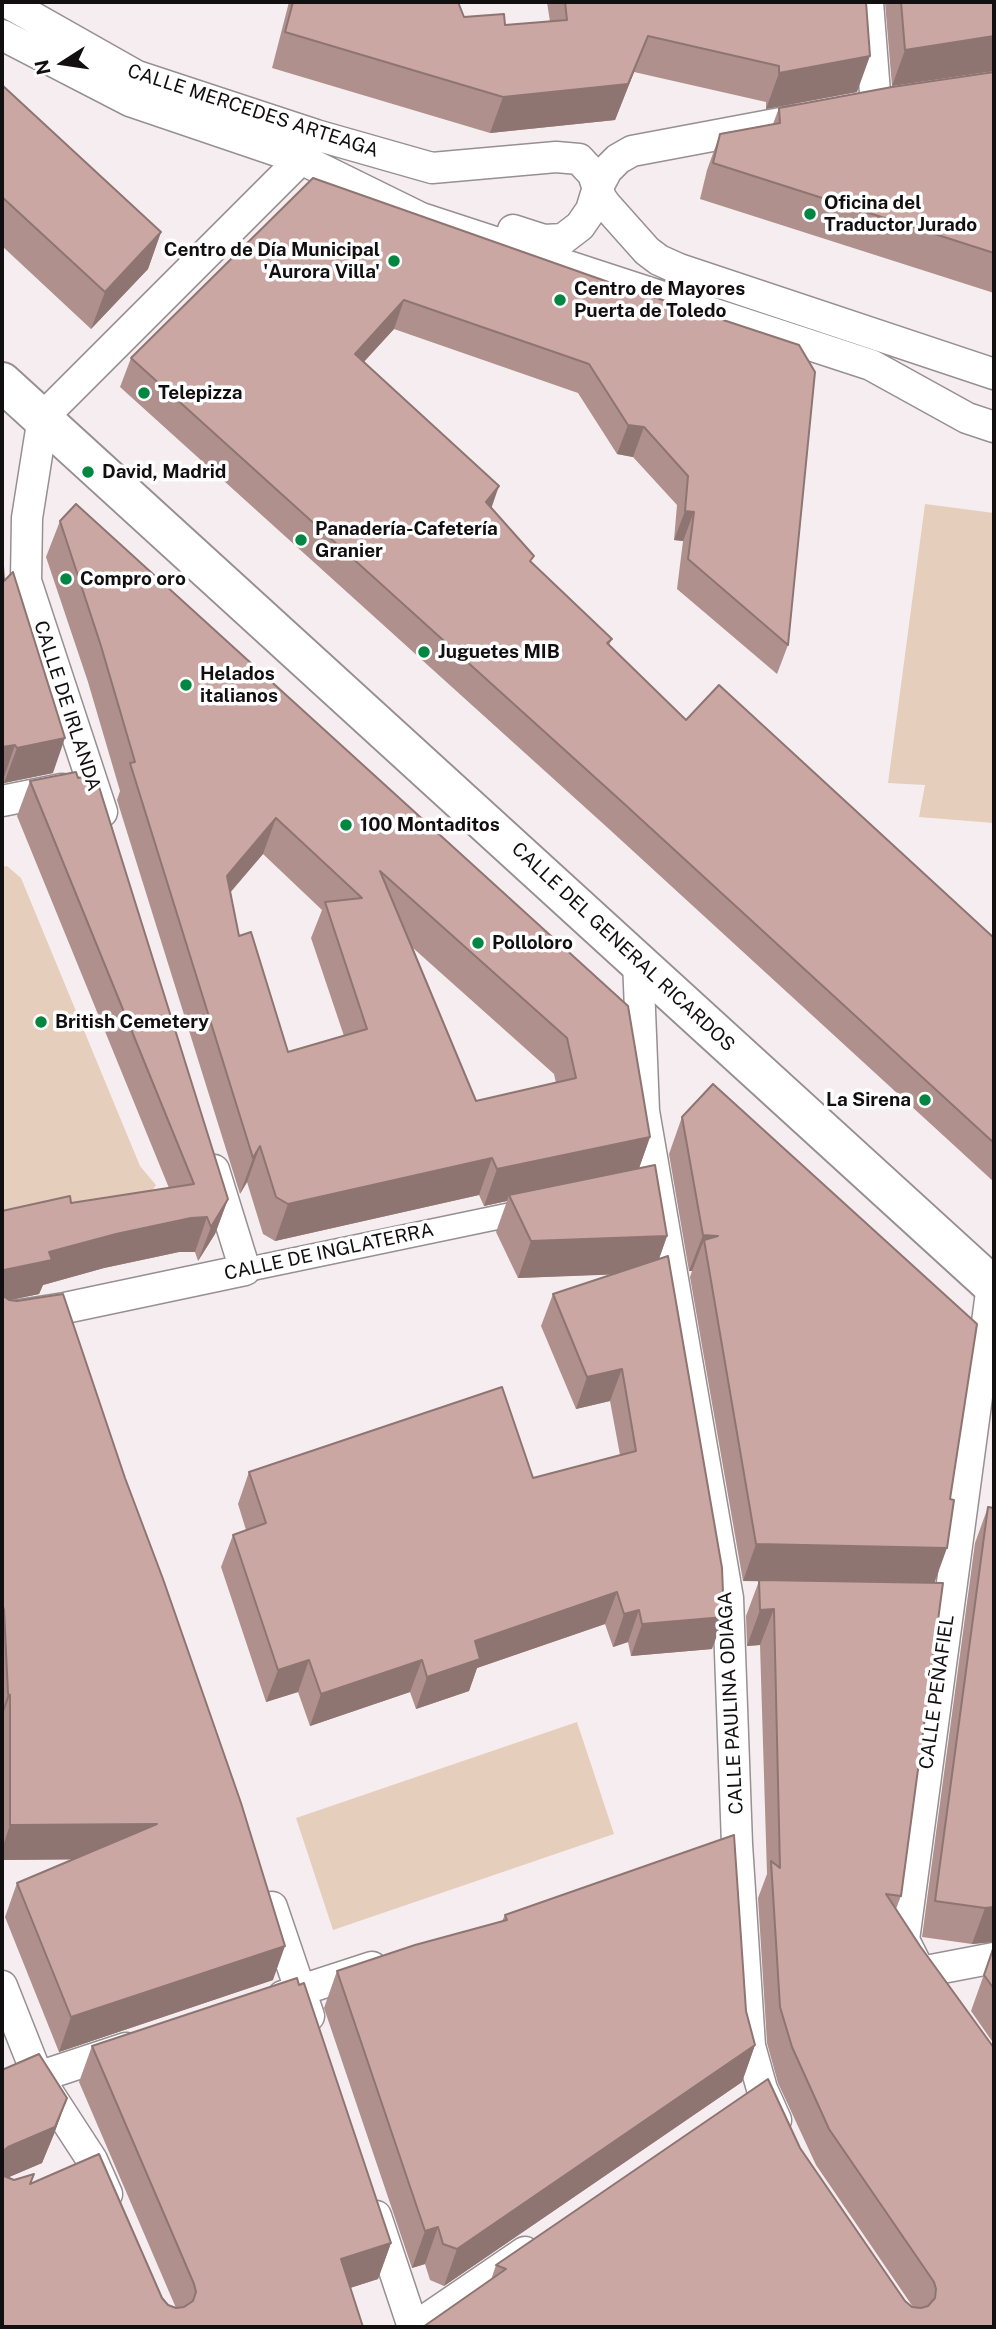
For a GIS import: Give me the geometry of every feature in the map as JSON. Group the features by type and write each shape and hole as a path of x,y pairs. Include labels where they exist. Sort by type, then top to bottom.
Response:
{"main road":[{"name":"CALLE DEL GENERAL RICARDOS","path":"2,382 993,1286"}],"street":[{"name":"CALLE MERCEDES ARTEAGA","path":"6,2 137,76 316,135 432,168 570,157 587,165 598,187"},
{"path":"421,218 457,213 544,240 563,239 580,226 607,170 618,159 632,151 862,109 868,2"},
{"name":"CALLE MERCEDES ARTEAGA","path":"2,35 130,101 301,159 421,218 871,365 967,418 994,427"},
{"path":"43,417 301,159"},
{"path":"598,187 606,205 647,251 659,260 994,374"},
{"name":"CALLE DE IRLANDA","path":"43,417 27,518 26,581 110,836"},
{"path":"2,801 93,783"},
{"name":"CALLE PAULINA ODIAGA","path":"638,960 645,1186 742,1598 724,1849 750,2046 751,2097 790,2150"},
{"path":"204,1138 244,1270"},
{"name":"CALLE DE INGLATERRA","path":"2,1318 69,1321 244,1270 554,1205"},
{"name":"CALLE PEÑAFIEL","path":"993,1286 936,1602 904,1940 929,1984 994,1958"},
{"path":"264,1886 318,2042"},
{"path":"261,2004 393,1959"},
{"path":"2,1986 38,2077 81,2165 118,2220"},
{"path":"38,2077 156,2038"},
{"path":"366,2185 414,2327 550,2235"}],"shaded area":[{"path":"925,504 994,513 994,823 919,817 925,785 888,783"},
{"name":"British Cemetery","path":"7,866 21,878 140,1166 156,1185 149,1195 2,1217 2,867"},
{"path":"577,1722 614,1834 333,1930 296,1818"}],"building":[{"path":"293,2 458,2 464,17 504,14 505,25 567,20 565,2 866,2 870,56 779,73 779,66 648,36 628,84 503,97 285,32"},
{"path":"901,2 994,2 994,36 905,50"},
{"path":"994,72 994,253 713,163 720,134 780,123 779,108"},
{"path":"2,85 161,232 105,292 2,197"},
{"path":"313,178 614,284 799,345 815,372 788,645 688,559 694,512 685,511 688,476 644,427 628,425 589,364 404,300 355,354 499,486 486,502 534,556 530,561 612,639 607,643 686,720 719,685 994,938 994,1143 131,358"},
{"path":"76,504 628,1006 650,1137 497,1169 492,1158 288,1204 276,1197 260,1146 253,1158 130,763 135,762 60,521","holes":["276,818 362,898 325,902 367,1029 288,1052 251,932 239,936 227,876","380,871 567,1038 576,1078 476,1101"]},
{"path":"2,551 4,581 13,572 65,738 17,748 15,745 2,747"},
{"path":"76,772 78,778 95,774 228,1199 211,1227 207,1217 191,1218 116,1234 49,1252 52,1260 4,1270 2,1273 2,1211 70,1196 71,1203 194,1184 30,781"},
{"path":"713,1084 977,1324 950,1499 954,1500 947,1548 756,1544 704,1240 718,1236 703,1235 682,1117"},
{"path":"655,1165 667,1236 531,1241 509,1195"},
{"path":"668,1256 722,1568 724,1617 642,1624 639,1610 624,1614 617,1592 475,1641 480,1659 427,1677 422,1660 321,1694 309,1660 278,1670 233,1535 266,1523 249,1472 502,1387 533,1478 636,1451 622,1369 587,1377 553,1294"},
{"path":"63,1294 125,1478 241,1803 285,1946 71,2017 17,1883 157,1824 10,1825 10,1695 2,1603 2,1295 17,1301"},
{"path":"988,1507 994,1508 994,1907 985,1908 935,1901"},
{"path":"759,1580 943,1583 901,1896 886,1894 994,2048 994,2327 423,2327 506,2269 496,2265 768,2079 800,2148 905,2301 912,2307 921,2308 928,2306 935,2298 934,2282 829,2129 792,2047 780,2007 771,1861 780,1868 774,1609 760,1610"},
{"path":"734,1835 746,2011 755,2045 457,2249 443,2244 438,2227 425,2231 337,1971 415,1945 507,1920 505,1915"},
{"path":"994,1946 994,1989 984,1975"},
{"path":"297,1978 299,1985 304,1983 391,2243 341,2259 363,2327 2,2327 2,2173 14,2180 34,2174 30,2184 99,2154 162,2298 168,2305 176,2308 184,2307 193,2301 196,2292 194,2284 92,2046"},
{"path":"39,2054 67,2098 55,2127 2,2152 2,2070"}],"place":[{"name":"Oficina del Traductor Jurado","path":"810,214"},
{"name":"Centro de Día Municipal 'Aurora Villa'","path":"394,261"},
{"name":"Centro de Mayores Puerta de Toledo","path":"560,300"},
{"name":"Telepizza","path":"144,393"},
{"name":"David, Madrid","path":"88,472"},
{"name":"Panadería-Cafetería Granier","path":"301,540"},
{"name":"Compro oro","path":"66,579"},
{"name":"Juguetes MIB","path":"424,652"},
{"name":"Helados italianos","path":"186,685"},
{"name":"100 Montaditos","path":"346,825"},
{"name":"Polloloro","path":"478,943"},
{"name":"British Cemetery","path":"41,1022"},
{"name":"La Sirena","path":"925,1100"}]}
